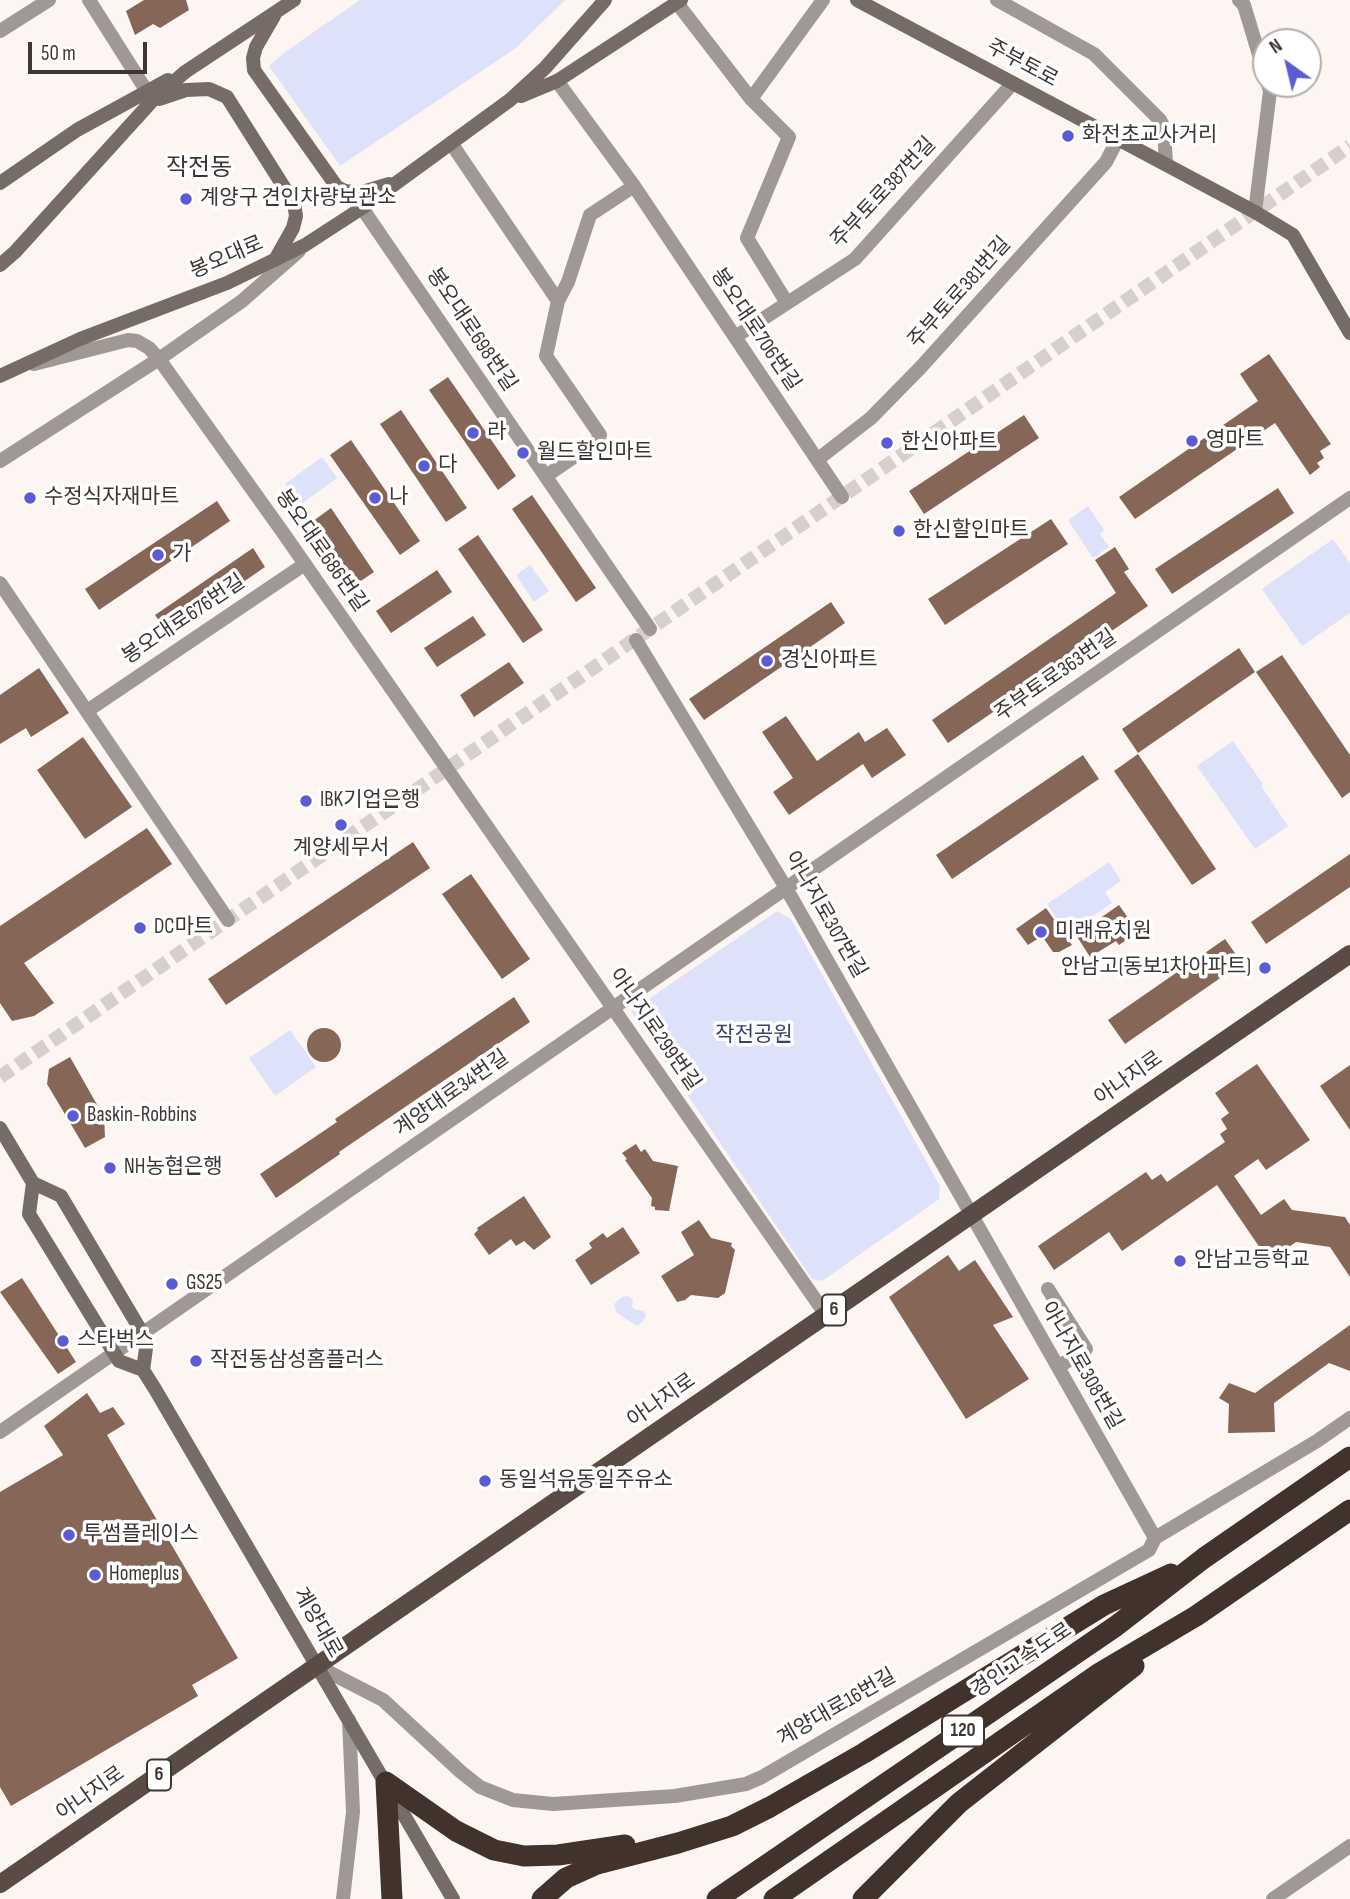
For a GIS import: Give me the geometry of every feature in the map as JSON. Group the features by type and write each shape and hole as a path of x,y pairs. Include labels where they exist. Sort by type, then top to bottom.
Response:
{"highway":[{"name":"경인고속도로","path":"717,1899 1116,1626 1205,1558 1350,1457"},
{"name":"120","path":"774,1899 1098,1674 1196,1616 1350,1510"},
{"path":"542,1899 566,1878 597,1864 732,1826 770,1807 864,1753 1104,1605 1205,1558"},
{"path":"863,1899 959,1802 1196,1616"},
{"path":"386,1782 456,1830 494,1850 524,1856 558,1855 645,1842 678,1843"},
{"path":"386,1782 392,1899"}],"main road":[{"path":"0,183 77,130 149,96 294,0"},
{"name":"봉오대로","path":"6,373 80,340 227,283 305,246 362,208 510,100 545,68 605,0"},
{"name":"주부토로","path":"858,0 1255,212 1293,235 1350,333"},
{"path":"510,100 557,81 679,1"},
{"path":"276,13 256,47 254,70 330,178 337,187 345,191 359,192 397,182"},
{"path":"0,265 24,242 149,96 209,89 227,97 294,203 296,216 293,228 275,262"},
{"name":"아나지로","path":"2,1879 317,1666 1350,954"},
{"path":"0,1128 33,1183 61,1196 147,1341 143,1370"},
{"name":"계양대로","path":"33,1183 29,1214 119,1361 143,1370 453,1899"}],"street":[{"path":"0,31 49,0"},
{"path":"89,0 149,96"},
{"path":"751,99 822,0"},
{"name":"주부토로","path":"997,0 1094,54 1160,120 1164,128 1166,164"},
{"path":"1239,0 1244,5 1252,32"},
{"path":"679,1 751,99 789,137 747,238 787,303"},
{"name":"봉오대로706번길","path":"557,81 634,186 842,497"},
{"name":"주부토로387번길","path":"735,337 855,259 1013,83"},
{"path":"1255,212 1269,98"},
{"name":"주부토로381번길","path":"817,460 872,418 921,367 1106,162 1118,139"},
{"path":"451,143 558,301"},
{"path":"546,476 597,441 600,435 546,356 558,301 568,282 590,215 634,186"},
{"name":"봉오대로698번길","path":"362,208 650,629"},
{"path":"0,461 159,359 243,301 305,246"},
{"path":"6,373 128,340 137,341 149,348 159,359"},
{"name":"봉오대로686번길","path":"159,359 447,769"},
{"name":"주부토로363번길","path":"786,888 1350,498"},
{"name":"봉오대로676번길","path":"87,711 305,564"},
{"path":"0,583 228,920"},
{"name":"아나지로307번길","path":"636,640 786,888 972,1215"},
{"name":"아나지로299번길","path":"447,769 826,1315"},
{"name":"계양대로34번길","path":"0,1432 786,888"},
{"name":"아나지로308번길","path":"972,1215 1155,1538"},
{"path":"1048,1289 1086,1349 1058,1367"},
{"name":"계양대로16번길","path":"317,1666 383,1700 480,1787 513,1800 553,1804 676,1796 746,1784 1149,1550 1155,1538 1317,1441 1350,1418"},
{"path":"343,1899 353,1812 349,1720"},
{"path":"1273,1899 1350,1846"}],"green space":[{"path":"360,0 565,0 516,48 340,166 269,66"},
{"path":"322,457 337,478 300,505 285,484"},
{"path":"1088,506 1104,530 1100,534 1109,547 1093,558 1068,520"},
{"path":"1333,539 1350,563 1350,613 1302,646 1262,589"},
{"path":"530,565 549,591 534,602 516,575"},
{"path":"1233,741 1288,826 1255,849 1197,766"},
{"path":"1109,862 1121,881 1105,892 1112,903 1067,933 1047,904"},
{"name":"작전공원","path":"777,911 791,919 940,1186 939,1199 822,1281 812,1279 631,1011"},
{"path":"290,1030 316,1067 275,1096 249,1058"},
{"path":"628,1296 633,1300 634,1309 644,1311 646,1315 643,1322 637,1326 617,1313 615,1308 614,1304 622,1297"}],"building":[{"path":"144,0 186,0 189,10 160,28 153,24 135,35 126,11"},
{"path":"1269,354 1331,444 1320,451 1324,458 1317,463 1320,467 1310,475 1275,423 1135,519 1119,497 1258,401 1240,374"},
{"name":"라","path":"448,377 516,476 498,490 429,390"},
{"name":"다","path":"401,410 467,508 446,522 380,424"},
{"path":"1024,415 1039,438 924,514 909,491"},
{"name":"나","path":"351,440 420,541 400,555 330,455"},
{"path":"1278,488 1294,513 1172,594 1155,569"},
{"path":"532,495 596,588 576,602 512,509"},
{"name":"가","path":"217,501 230,521 99,610 85,589"},
{"path":"331,508 374,572 352,587 309,524"},
{"path":"1051,519 1068,544 945,625 928,599"},
{"path":"478,535 543,630 523,643 458,549"},
{"path":"1115,547 1129,569 1124,572 1148,606 948,743 932,720 1116,593 1095,560"},
{"path":"253,548 265,567 168,634 155,615"},
{"path":"437,570 452,592 391,633 376,611"},
{"name":"경신아파트","path":"831,602 845,623 704,720 689,699"},
{"path":"473,616 486,635 437,667 424,648"},
{"path":"1239,648 1255,672 1138,753 1122,729"},
{"path":"1282,655 1350,755 1350,792 1342,798 1256,672"},
{"path":"509,662 524,683 474,717 460,695"},
{"path":"39,668 69,713 31,737 26,728 0,744 0,695"},
{"path":"786,716 817,761 859,732 865,742 887,728 906,755 872,778 863,764 789,815 773,792 793,778 762,732"},
{"path":"83,737 132,807 85,839 37,770"},
{"path":"1138,754 1216,869 1192,885 1114,771"},
{"path":"1083,755 1099,779 952,879 936,855"},
{"path":"147,828 172,864 24,963 54,1003 34,1016 12,1021 0,1003 0,926"},
{"path":"413,842 430,868 226,1005 208,979"},
{"path":"1350,854 1350,887 1266,944 1251,922"},
{"path":"471,874 530,959 502,979 442,894"},
{"path":"1119,905 1138,932 1119,945 1116,941 1090,957 1076,935"},
{"name":"미래유치원","path":"1046,908 1072,945 1059,952 1053,952 1042,936 1028,945 1016,929"},
{"path":"1225,939 1242,963 1125,1044 1108,1020"},
{"path":"514,997 530,1022 276,1198 260,1174 337,1122 335,1119"},
{"path":"324,1028 336,1033 341,1045 336,1057 324,1062 312,1057 307,1045 312,1033"},
{"path":"70,1057 104,1117 105,1137 85,1148 47,1084 49,1069"},
{"path":"1257,1064 1310,1140 1266,1170 1258,1159 1234,1176 1261,1215 1284,1199 1292,1210 1345,1217 1350,1225 1350,1277 1330,1247 1296,1242 1269,1261 1217,1185 1122,1251 1109,1232 1054,1270 1038,1246 1146,1172 1152,1180 1161,1174 1167,1182 1225,1142 1220,1134 1227,1129 1221,1119 1229,1113 1215,1093"},
{"path":"1350,1065 1350,1130 1320,1086"},
{"path":"636,1144 641,1152 645,1149 653,1161 678,1166 669,1211 655,1210 655,1207 651,1206 652,1198 625,1160 627,1159 622,1153"},
{"path":"524,1196 551,1237 534,1250 524,1241 516,1246 511,1239 489,1255 474,1234 477,1228"},
{"path":"699,1220 711,1238 732,1243 731,1246 735,1250 725,1293 718,1298 691,1295 677,1302 661,1276 694,1255 681,1232"},
{"path":"623,1227 640,1253 591,1285 575,1260 592,1248 589,1243 603,1233 607,1238"},
{"path":"948,1255 959,1271 975,1260 1013,1317 993,1325 1029,1379 966,1419 889,1297"},
{"path":"22,1278 76,1362 58,1374 0,1292"},
{"path":"1350,1325 1350,1371 1329,1363 1274,1403 1275,1432 1228,1433 1229,1404 1219,1398 1229,1383 1255,1393"},
{"name":"Homeplus","path":"87,1393 100,1413 113,1407 125,1424 107,1435 238,1658 192,1685 198,1696 11,1806 0,1787 0,1492 63,1455 44,1426"}],"tunnel":[{"path":"0,1077 1350,146"}],"place":[{"name":"화전초교사거리","path":"1068,136"},
{"name":"계양구 견인차량보관소","path":"186,199"},
{"name":"라","path":"473,433"},
{"name":"영마트","path":"1192,441"},
{"name":"한신아파트","path":"887,443"},
{"name":"월드할인마트","path":"523,453"},
{"name":"다","path":"424,466"},
{"name":"수정식자재마트","path":"30,498"},
{"name":"나","path":"375,498"},
{"name":"한신할인마트","path":"899,531"},
{"name":"가","path":"158,555"},
{"name":"경신아파트","path":"767,661"},
{"name":"IBK기업은행","path":"306,801"},
{"name":"계양세무서","path":"341,825"},
{"name":"DC마트","path":"140,928"},
{"name":"미래유치원","path":"1041,932"},
{"name":"안남고(동보1차아파트)","path":"1265,968"},
{"name":"Baskin-Robbins","path":"73,1116"},
{"name":"NH농협은행","path":"110,1168"},
{"name":"안남고등학교","path":"1180,1261"},
{"name":"GS25","path":"172,1284"},
{"name":"스타벅스","path":"63,1341"},
{"name":"작전동삼성홈플러스","path":"196,1361"},
{"name":"동일석유동일주유소","path":"485,1481"},
{"name":"투썸플레이스","path":"69,1535"},
{"name":"Homeplus","path":"95,1575"}],"district":[{"name":"작전동","path":"199,169"}]}
